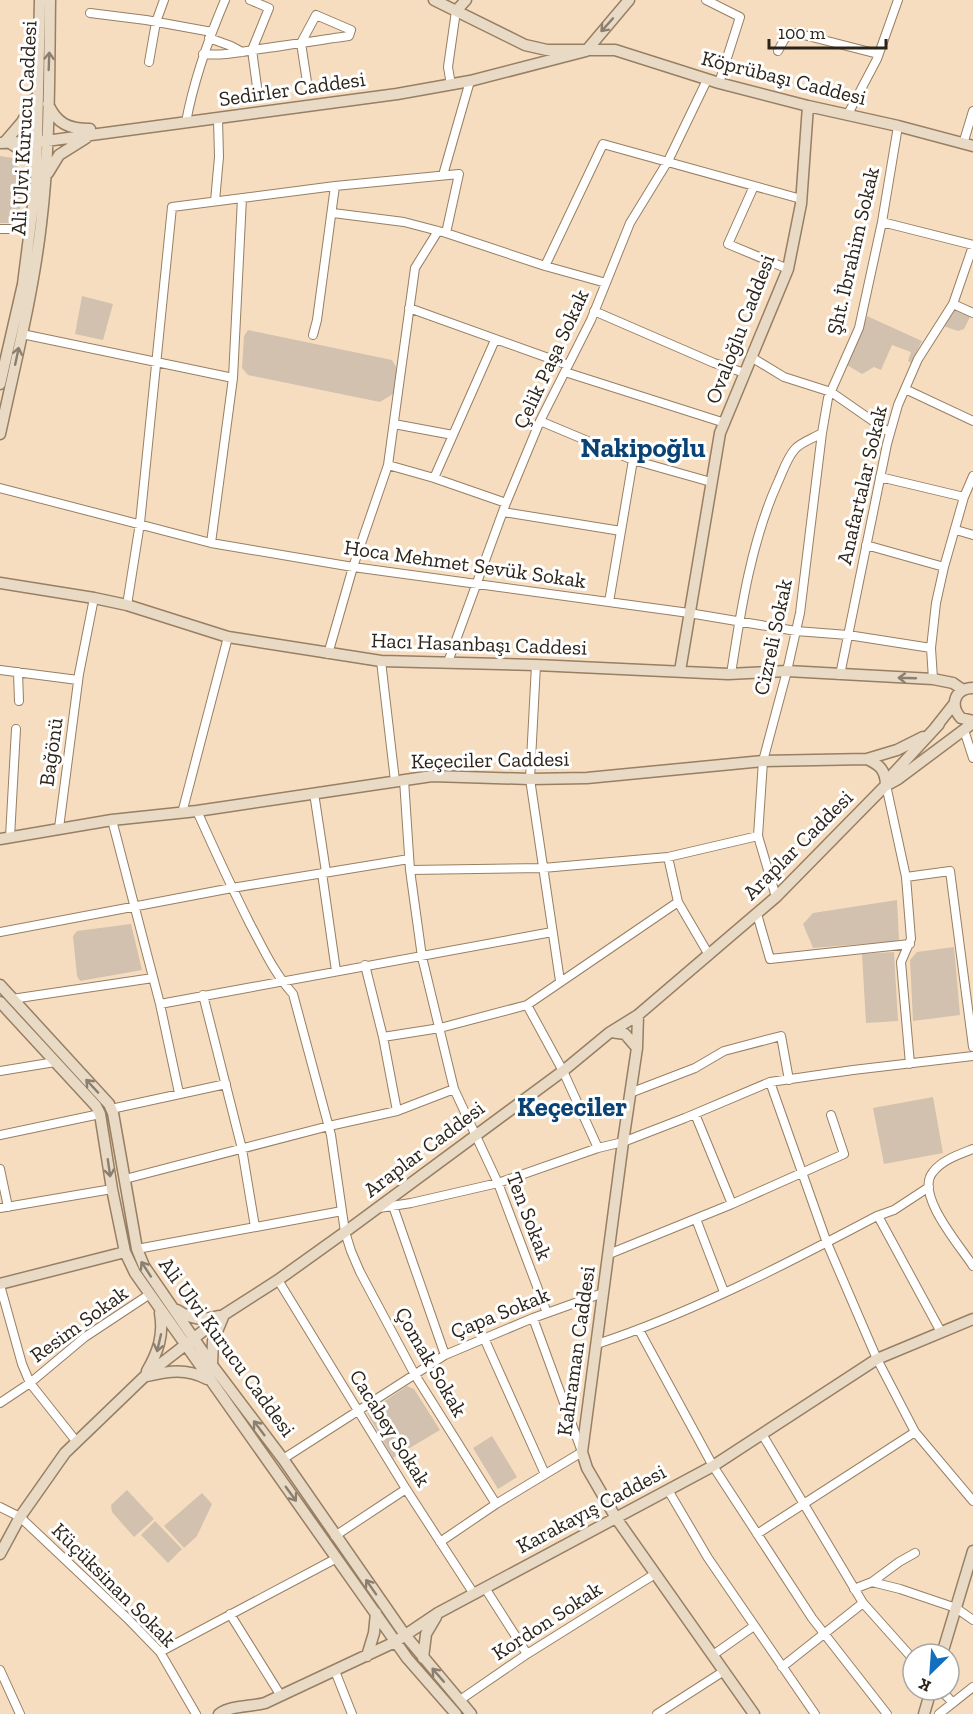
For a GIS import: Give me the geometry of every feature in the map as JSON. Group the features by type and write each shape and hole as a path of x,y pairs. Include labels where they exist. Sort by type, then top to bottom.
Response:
{"street":[{"name":"Ali Ulvi Kurucu Caddesi","path":"0,434 22,334 41,224 45,179 37,93 40,0"},
{"name":"Ali Ulvi Kurucu Caddesi","path":"0,384 3,358 23,284 36,170 47,103 50,0"},
{"path":"148,62 156,22 164,0"},
{"path":"186,122 203,54 225,0"},
{"path":"250,0 269,8 252,50 258,94"},
{"path":"434,0 525,45 547,50 586,51 629,0"},
{"path":"451,85 448,68 456,11 466,0"},
{"path":"706,0 740,17 719,83"},
{"path":"848,114 878,54 898,0"},
{"path":"90,13 156,22 210,35 242,52"},
{"path":"203,54 216,56 252,50 302,43 349,36 351,30 316,15 302,43 307,82"},
{"path":"778,51 785,38 796,33 878,54"},
{"path":"525,45 530,65"},
{"name":"Köprübaşı Caddesi","path":"586,51 615,50 706,80 968,145"},
{"name":"Sedirler Caddesi","path":"4,143 41,141 326,105 451,85 586,51"},
{"name":"Çelik Paşa Sokak","path":"448,662 506,503 540,421 594,311 630,223 668,161 706,80"},
{"path":"443,175 470,81"},
{"path":"36,170 24,152 4,143 22,123 37,93"},
{"path":"47,103 52,113 65,126 76,129 129,129"},
{"name":"Ovaloğlu Caddesi","path":"680,671 720,433 788,269 801,199 808,106"},
{"path":"968,145 973,111"},
{"path":"215,201 219,157 218,119"},
{"name":"Şht. İbrahim Sokak","path":"834,382 858,328 882,222 898,126"},
{"path":"45,179 59,155 92,134"},
{"path":"545,266 603,144 801,199"},
{"path":"127,605 140,524 172,207 335,186 459,174 442,232 415,268 388,465 353,567 328,654"},
{"path":"313,335 333,213 335,186"},
{"path":"754,186 728,244 788,269"},
{"path":"212,543 233,378 242,198"},
{"path":"333,213 404,222 606,283"},
{"path":"882,222 973,246"},
{"path":"0,229 30,229"},
{"name":"Anafartalar Sokak","path":"840,675 890,433 918,359 952,304 973,246"},
{"path":"952,304 973,313"},
{"path":"409,308 566,368 725,423"},
{"path":"594,311 714,363 745,373"},
{"path":"22,334 156,360 233,378"},
{"path":"434,478 495,340"},
{"path":"751,357 784,378 831,392 890,433"},
{"name":"Cizreli Sokak","path":"776,897 758,836 763,761 796,631 822,433 834,382"},
{"path":"905,389 973,421"},
{"path":"540,421 633,460 711,482"},
{"path":"394,424 453,435"},
{"path":"731,674 739,621 760,526 789,458 796,447 822,433"},
{"path":"609,602 633,460"},
{"path":"388,465 506,503"},
{"path":"933,679 931,648 936,603 964,497 973,476"},
{"path":"880,477 964,497"},
{"name":"Hoca Mehmet Sevük Sokak","path":"0,488 212,543 353,567 689,613 796,631 848,634 931,648"},
{"path":"503,512 621,531"},
{"path":"956,530 973,535"},
{"path":"866,545 944,567"},
{"name":"Hacı Hasanbaşı Caddesi","path":"0,582 127,605 228,637 381,661 731,674 787,671 933,679 968,689"},
{"name":"Bağönü","path":"59,828 78,680 94,598"},
{"path":"182,813 228,637"},
{"name":"Ten Sokak","path":"381,661 400,780 422,957 454,1089 498,1183 547,1313"},
{"path":"536,665 530,779 560,981"},
{"path":"0,670 78,680"},
{"name":"Bağönü","path":"18,672 19,701"},
{"name":"Keçeciler Caddesi","path":"16,729 5,838 112,820 197,811 432,776 586,778 763,761 867,759 919,741 939,724 954,704 958,693 968,689"},
{"path":"954,704 961,718 970,724 973,758"},
{"name":"Araplar Caddesi","path":"0,1554 46,1478 76,1441 144,1377 193,1337 345,1232 563,1071 609,1033 638,1015 776,897 886,785 892,774 939,724"},
{"name":"Araplar Caddesi","path":"886,785 898,779 970,724"},
{"path":"867,759 908,759 942,747"},
{"path":"867,759 883,769 906,878 910,944 901,962 910,1064"},
{"path":"314,793 336,971"},
{"name":"Çomak Sokak","path":"197,811 232,888 281,981 293,994 329,1126 345,1232 360,1272 415,1375 496,1504"},
{"path":"112,820 160,1004 179,1093"},
{"path":"410,870 543,868 668,857 758,836"},
{"path":"668,857 678,902 709,955"},
{"path":"0,932 232,888 409,859"},
{"path":"906,878 950,871 973,1047"},
{"path":"383,1037 440,1028 527,1005 678,902"},
{"path":"757,914 770,959 910,944"},
{"path":"160,1004 552,932"},
{"path":"365,965 383,1037 397,1111"},
{"path":"12,999 153,978"},
{"name":"Ali Ulvi Kurucu Caddesi","path":"0,985 109,1104 106,1111 112,1189 125,1252 132,1267 395,1642 456,1714"},
{"path":"203,995 242,1149 255,1227"},
{"name":"Ali Ulvi Kurucu Caddesi","path":"0,1002 96,1106 106,1111 126,1179 137,1250 144,1266 212,1365 283,1459 405,1635 471,1714"},
{"path":"527,1005 563,1071 598,1148"},
{"name":"Kahraman Caddesi","path":"638,1015 637,1048 582,1452 587,1468 616,1518 754,1714"},
{"path":"609,1033 625,1034 637,1048"},
{"path":"630,1093 695,1068 724,1051 781,1036 789,1080"},
{"path":"377,1208 498,1183 598,1148 623,1142 770,1082 973,1056"},
{"path":"0,1071 55,1062"},
{"path":"770,1082 827,1243 877,1359 915,1432 973,1501"},
{"path":"0,1135 226,1084"},
{"path":"126,1179 329,1126 397,1111 454,1089"},
{"path":"695,1114 732,1204"},
{"path":"609,1254 732,1204 844,1154 831,1115"},
{"path":"973,1149 951,1158 932,1172 929,1187 938,1216 973,1266"},
{"path":"0,1170 4,1208 112,1189"},
{"path":"597,1344 639,1330 724,1292 894,1210 929,1187"},
{"path":"393,1206 445,1355"},
{"path":"137,1250 342,1211"},
{"path":"878,1216 941,1332"},
{"path":"696,1218 724,1292"},
{"path":"76,1441 30,1383 22,1364 0,1285 125,1252"},
{"name":"Cacabey Sokak","path":"278,1280 406,1489 474,1594"},
{"name":"Çapa Sokak","path":"283,1459 445,1355 533,1318 603,1293"},
{"name":"Resim Sokak","path":"0,1403 30,1383 85,1337 150,1294"},
{"path":"144,1377 160,1344 162,1323 159,1307"},
{"path":"173,1307 186,1315 202,1320 225,1314"},
{"path":"212,1365 213,1341 225,1314"},
{"path":"440,1542 496,1504 582,1452 533,1318"},
{"name":"Karakayış Caddesi","path":"219,1714 228,1709 252,1711 395,1642 438,1613 713,1466 877,1359 973,1319"},
{"path":"639,1330 713,1466 812,1618 887,1714"},
{"path":"484,1338 545,1473"},
{"path":"144,1377 184,1371 210,1380"},
{"path":"757,1534 915,1432"},
{"path":"762,1434 863,1603 901,1646"},
{"path":"335,1536 406,1489"},
{"path":"668,1490 708,1558 815,1714"},
{"name":"Küçüksinan Sokak","path":"0,1507 21,1517 127,1617 159,1652 196,1714"},
{"path":"946,1642 973,1551"},
{"path":"854,1589 872,1582 899,1562 915,1554"},
{"path":"159,1652 337,1558"},
{"name":"Kordon Sokak","path":"460,1700 527,1654 655,1574"},
{"path":"872,1582 956,1608 973,1620"},
{"path":"485,1588 527,1654"},
{"path":"782,1667 863,1603"},
{"path":"367,1656 374,1633 376,1613"},
{"path":"423,1658 426,1634 438,1613"},
{"path":"230,1614 281,1696"},
{"path":"713,1655 754,1626"},
{"path":"0,1671 21,1714"},
{"path":"335,1671 352,1714"},
{"path":"657,1714 724,1671"},
{"path":"939,1714 973,1687"}],"shaded area":[{"path":"0,156 13,158 21,178 22,194 19,216 10,223 0,223"},
{"path":"82,296 113,304 103,340 75,334"},
{"path":"955,309 971,315 964,329 958,331 943,326"},
{"path":"867,316 922,341 911,363 908,361 911,352 892,345 881,370 874,367 862,374 847,365"},
{"path":"248,330 392,360 398,370 393,394 380,402 248,375 242,368 244,336"},
{"path":"897,900 899,941 813,948 803,924 813,913"},
{"path":"131,924 142,970 80,981 77,976 73,936 77,931"},
{"path":"954,947 960,1015 913,1021 910,960 917,952"},
{"path":"894,952 898,1021 866,1023 862,954"},
{"path":"933,1097 943,1153 884,1164 873,1108"},
{"path":"407,1386 414,1389 440,1430 393,1458 367,1413"},
{"path":"492,1436 517,1477 498,1489 473,1448"},
{"path":"127,1490 154,1519 134,1537 112,1512 111,1505"},
{"path":"202,1493 212,1504 197,1536 184,1548 164,1526"},
{"path":"155,1521 182,1549 168,1563 141,1535"}],"district":[{"name":"Nakipoğlu","path":"643,448"},
{"name":"Keçeciler","path":"572,1107"}]}
